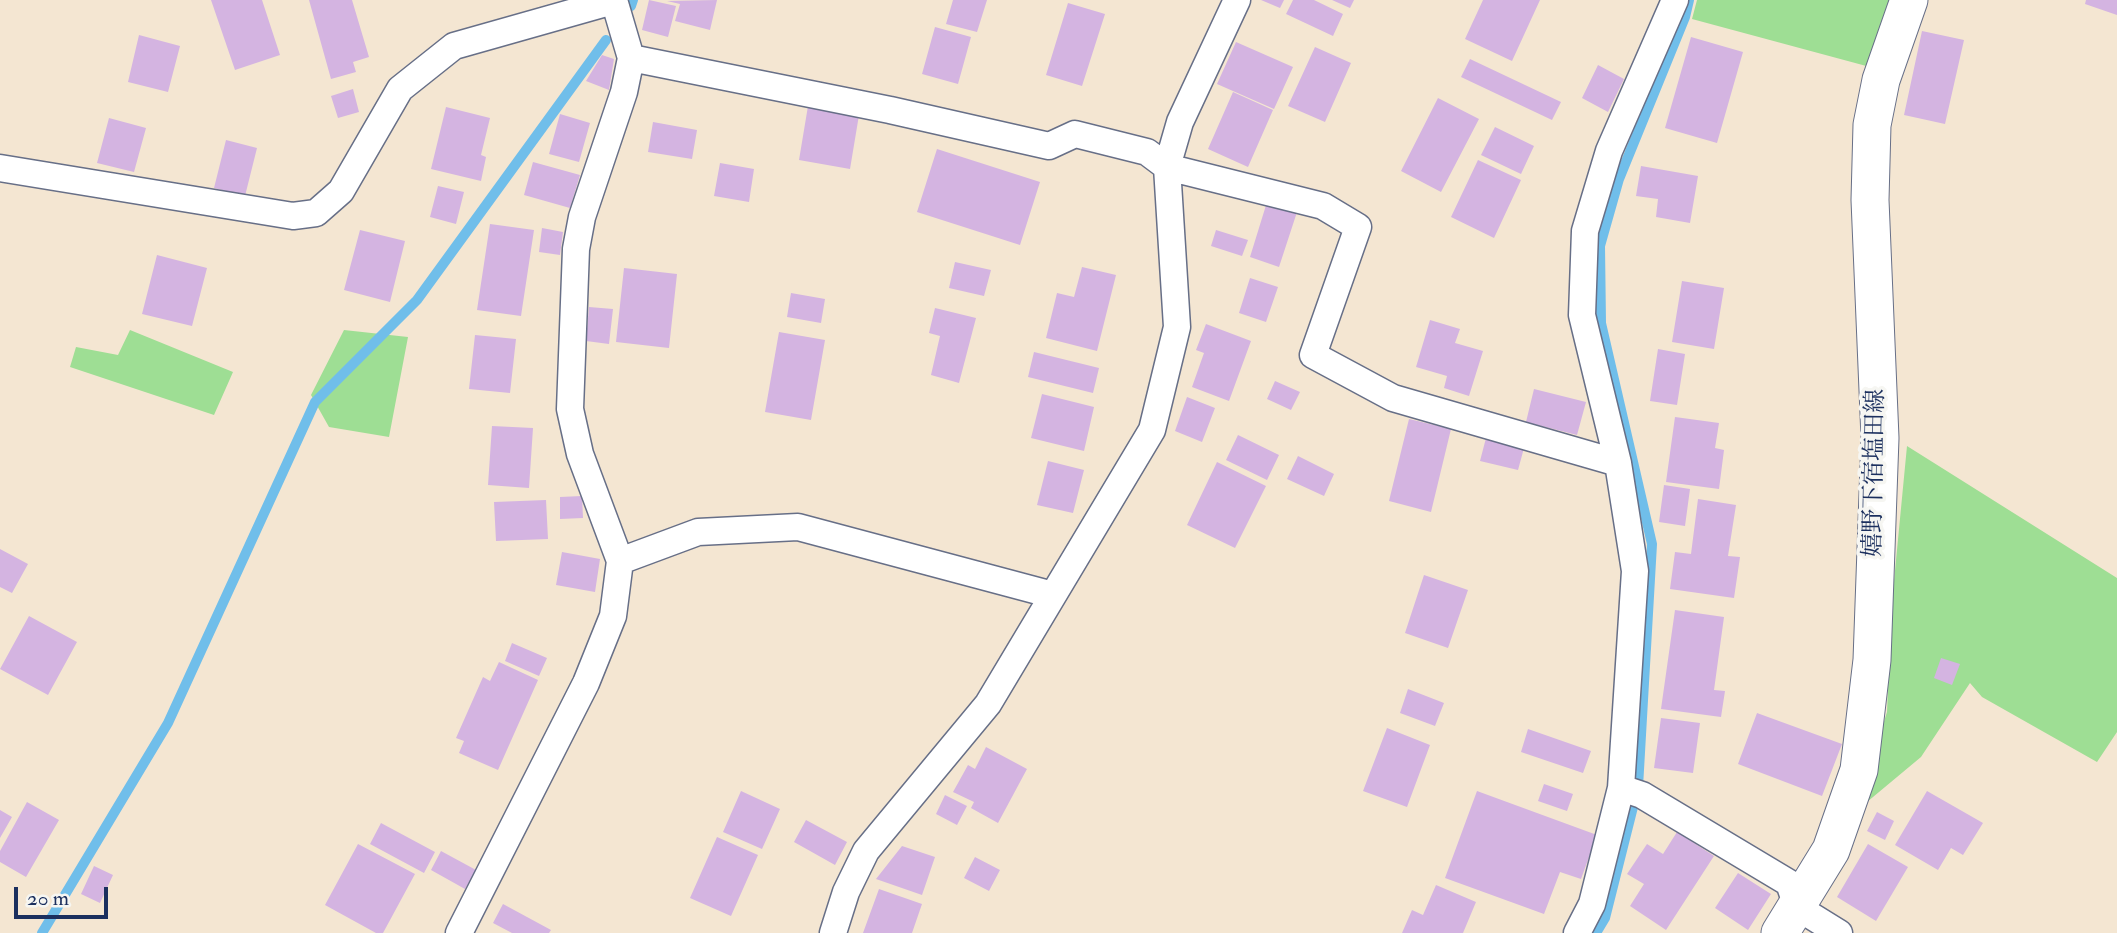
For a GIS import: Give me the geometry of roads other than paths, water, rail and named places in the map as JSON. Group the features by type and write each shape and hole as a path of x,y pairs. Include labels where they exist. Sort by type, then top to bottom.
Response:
{"main road":[{"name":"嬉野下宿塩田線","path":"1788,920 1831,850 1858,770 1860,756 1872,660 1880,438 1870,200 1872,125 1881,80 1909,0"}],"street":[{"path":"833,933 846,892 866,851 988,704 1152,430 1177,327 1167,167 1180,122 1237,0"},
{"path":"1577,933 1592,904 1631,791 1635,571 1618,463 1582,314 1585,231 1609,150 1675,0"},
{"path":"0,168 293,216 316,213 341,191 400,89 454,46 614,1 631,58 624,92 582,217 576,249 570,409 580,454 620,561 613,616 586,683 460,933"},
{"path":"631,58 890,110 1049,146 1075,134 1147,152 1167,167 1324,205 1358,227 1313,355 1394,398 1618,463"},
{"path":"620,561 698,532 798,527 1053,595"},
{"path":"1631,791 1789,883 1788,920 1839,933"}],"waterway":[{"path":"631,6 633,0"},
{"path":"1596,933 1605,918 1638,787 1652,544 1601,323 1600,246 1619,179 1685,17 1689,0"},
{"path":"42,933 168,723 315,402 417,300 606,40"}]}
